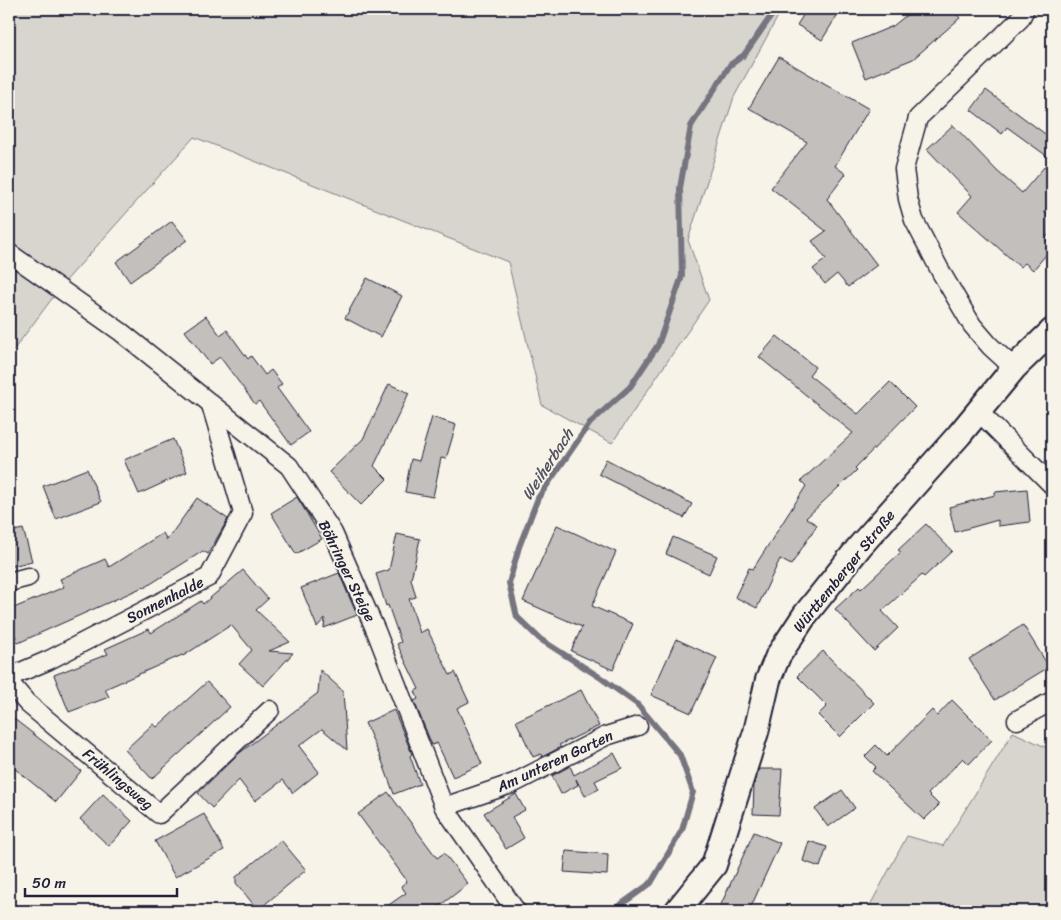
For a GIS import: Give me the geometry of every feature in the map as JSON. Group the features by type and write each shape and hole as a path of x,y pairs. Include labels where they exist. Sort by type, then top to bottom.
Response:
{"street":[{"path":"1014,368 990,346 972,325 942,274 914,220 908,199 904,170 918,118 1020,19 1026,9"},
{"name":"Böhringer Steige","path":"9,253 121,332 289,466 332,533 376,631 444,807 516,911"},
{"name":"Württemberger Straße","path":"677,911 714,866 756,732 768,680 778,656 827,586 1014,368 1052,330"},
{"name":"Sonnenhalde","path":"9,677 49,660 209,577 243,513 211,405"},
{"path":"978,411 1052,485"},
{"path":"9,582 28,576"},
{"name":"Frühlingsweg","path":"9,682 27,703 159,814 270,710"},
{"path":"1017,720 1052,700"},
{"name":"Am unteren Garten","path":"444,807 514,783 606,736 638,726"}],"shaded area":[{"path":"9,9 782,9 734,97 688,240 709,300 612,443 542,405 508,262 194,137 63,284 9,246"},
{"path":"9,265 54,296 9,356"},
{"path":"1013,732 1052,750 1052,911 867,911 907,836 943,846"}],"building":[{"path":"807,9 841,9 822,40 797,25"},
{"path":"914,9 952,9 960,18 913,59 866,78 852,43 893,26"},
{"path":"779,57 869,109 835,166 846,174 827,199 877,265 848,287 837,274 825,284 813,269 826,259 812,241 826,231 771,188 807,142 749,108"},
{"path":"986,90 1052,139 1052,202 1044,212 1052,219 1052,230 1045,239 1052,245 1052,248 1033,270 1025,263 1020,267 958,212 972,196 927,149 953,125 997,171 1022,193 1051,159 1007,127 1002,134 971,110"},
{"path":"172,221 187,240 130,282 116,262"},
{"path":"367,278 402,296 381,337 345,318"},
{"path":"206,316 220,335 227,330 248,359 251,356 265,375 271,370 282,384 277,388 309,432 291,445 259,401 255,404 220,357 210,364 185,331"},
{"path":"777,336 815,367 809,375 858,414 890,382 915,407 855,468 857,470 806,518 817,525 791,565 780,559 757,608 735,597 749,568 753,569 806,486 801,481 853,433 759,357"},
{"path":"389,384 409,393 374,466 387,479 361,505 329,472 363,439"},
{"path":"432,417 456,425 446,459 441,458 433,497 405,492 411,459 419,461"},
{"path":"173,439 187,472 139,494 124,460"},
{"path":"606,459 692,504 684,518 599,474"},
{"path":"87,469 101,502 56,519 43,486"},
{"path":"1027,489 1030,522 998,526 998,520 955,532 949,507 995,495 995,492"},
{"path":"297,497 322,539 296,554 271,513"},
{"path":"197,498 228,519 208,554 203,551 144,588 18,643 9,620 9,610 64,587 60,579 105,559 109,567 163,533 167,540"},
{"path":"926,524 952,551 924,577 922,575 882,611 898,628 874,651 835,609 859,587 861,589 901,552 898,550"},
{"path":"557,525 616,552 592,606 633,624 613,670 571,651 582,627 523,601"},
{"path":"23,529 32,561 9,567 9,532"},
{"path":"397,534 420,539 411,579 416,597 409,599 420,633 427,629 450,675 455,672 469,702 457,708 482,764 453,777 437,743 432,745 414,701 418,699 415,691 419,689 397,644 401,642 388,605 386,606 376,574 389,570"},
{"path":"673,537 717,556 709,574 666,554"},
{"path":"243,570 268,599 256,610 290,642 269,651 293,653 263,686 239,664 252,650 231,625 183,656 105,689 109,697 69,712 54,675 108,654 105,649 149,629 151,633 201,601 203,604"},
{"path":"339,573 357,615 324,628 325,618 317,627 301,588"},
{"path":"1023,625 1049,667 995,700 969,659"},
{"path":"676,639 717,658 691,713 651,695"},
{"path":"823,651 874,703 840,737 818,715 827,706 797,676"},
{"path":"320,670 343,691 347,750 322,729 299,746 319,772 293,793 283,780 255,801 239,780 212,808 198,793 237,755 318,693"},
{"path":"207,682 230,707 152,779 125,750 153,724 157,727"},
{"path":"581,690 599,726 559,745 561,747 542,757 541,754 533,757 516,721"},
{"path":"952,700 992,740 969,764 963,758 928,794 939,805 924,820 872,771 876,767 865,756 876,745 887,756 932,710 937,716"},
{"path":"394,710 412,754 410,756 420,784 394,794 365,723"},
{"path":"9,715 81,771 56,802 9,764"},
{"path":"614,753 622,768 595,781 599,789 585,796 576,779 578,785 561,794 552,776 570,766 574,775"},
{"path":"759,769 782,769 779,815 753,814 754,784"},
{"path":"842,790 855,808 828,827 815,809"},
{"path":"388,792 437,858 444,853 468,884 433,911 380,911 406,893 401,886 407,881 358,814"},
{"path":"103,794 132,821 109,846 80,819"},
{"path":"516,794 525,810 512,817 524,838 506,849 484,813"},
{"path":"204,814 224,850 175,877 155,841"},
{"path":"754,832 780,843 749,911 718,911"},
{"path":"281,840 306,870 258,910 236,883 236,877"},
{"path":"809,841 827,847 820,867 803,861"},
{"path":"566,851 608,854 607,875 564,872"}],"waterway":[{"name":"Weiherbach","path":"612,911 651,883 682,830 693,792 680,755 637,704 601,678 540,639 517,617 509,583 519,547 538,498 590,423 630,387 658,345 682,276 680,188 691,126 730,65 744,55 776,9"}]}
